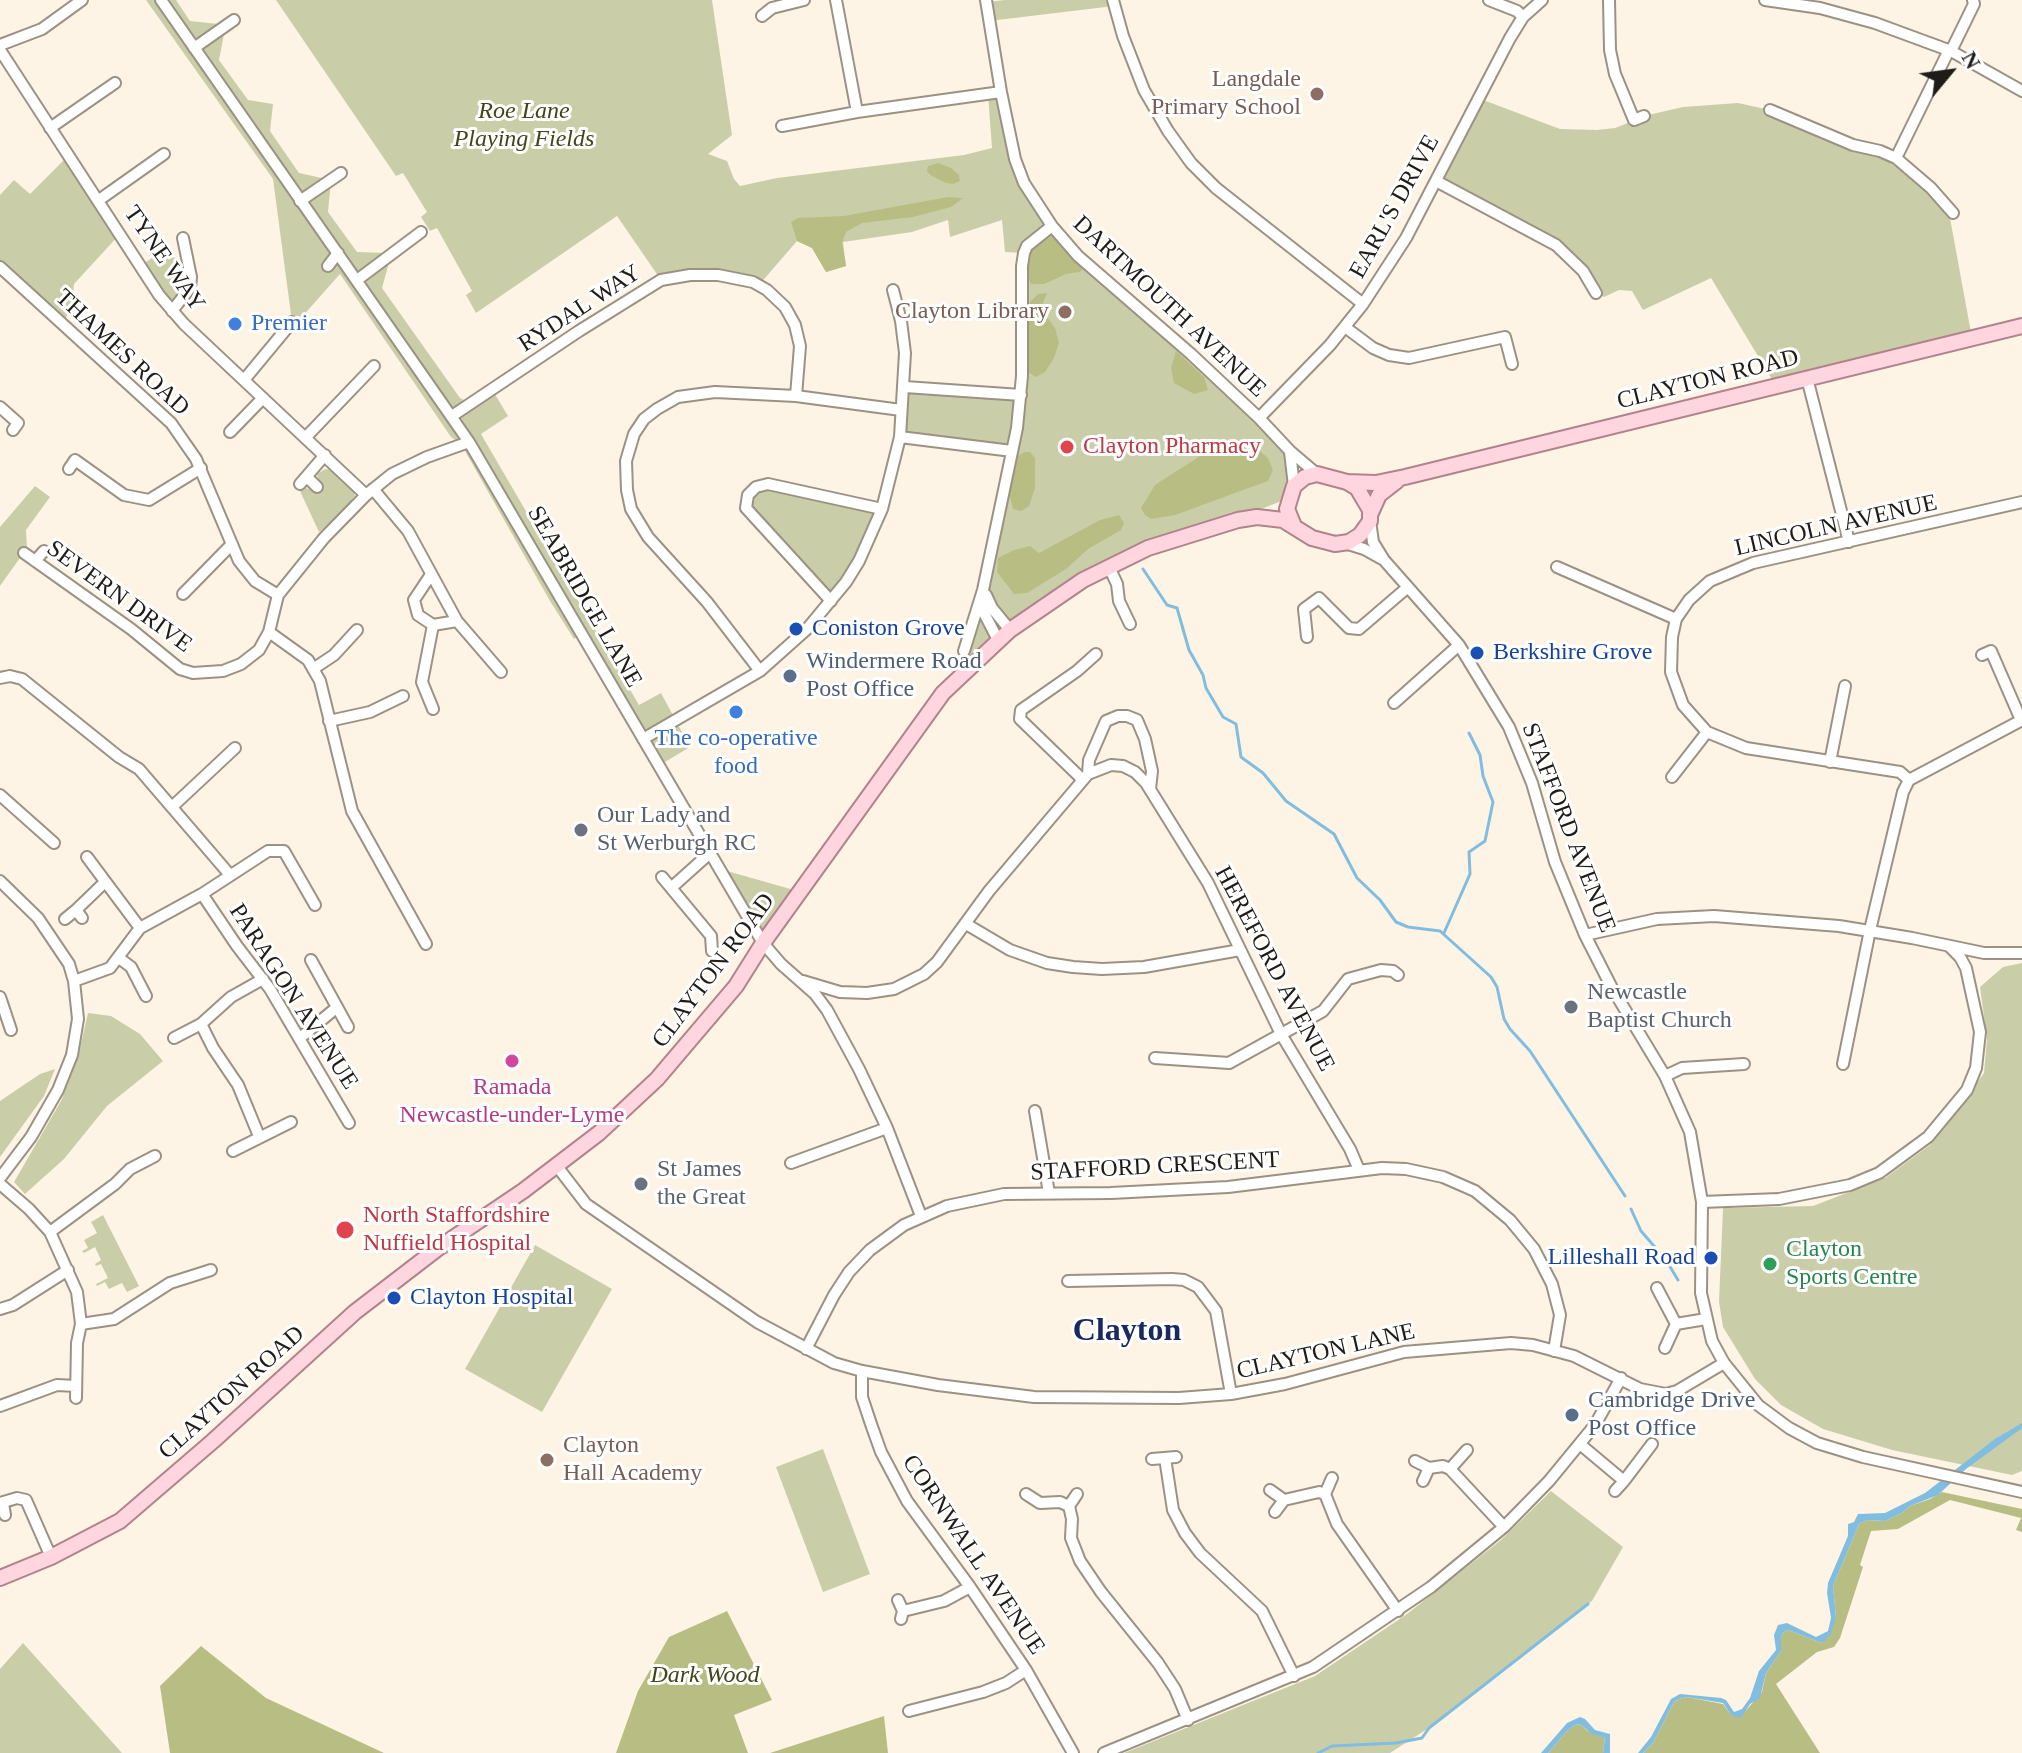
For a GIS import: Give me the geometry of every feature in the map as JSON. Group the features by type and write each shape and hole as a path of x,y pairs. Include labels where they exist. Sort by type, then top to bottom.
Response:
{"main road":[{"name":"CLAYTON ROAD","path":"1347,482 1376,483 1405,477 2022,326"},
{"path":"1317,474 1347,482 1364,496 1370,518 1360,535 1344,543 1325,542 1294,526 1287,509 1291,492 1305,477 1317,474"},
{"name":"CLAYTON ROAD","path":"1370,518 1379,495 1389,485 1405,477"},
{"name":"CLAYTON ROAD","path":"1,1578 51,1557 120,1521 355,1312 599,1133 657,1079 736,986 763,943 943,693 998,640 1061,593 1109,567 1148,548 1238,520 1291,492"},
{"name":"CLAYTON ROAD","path":"1238,520 1268,517 1294,526"}],"street":[{"path":"0,48 42,29 82,0"},
{"name":"SEABRIDGE LANE","path":"161,0 469,442 763,943 827,1010 887,1128 921,1216"},
{"path":"762,16 772,8 804,0"},
{"path":"836,0 857,112"},
{"name":"DARTMOUTH AVENUE","path":"986,0 1008,131 1020,173 1052,226 1078,256 1191,354 1317,474"},
{"path":"1113,0 1144,90 1191,163 1216,188 1363,304"},
{"path":"1489,0 1517,11 1523,17"},
{"name":"EARL'S DRIVE","path":"1259,418 1363,304 1406,238 1523,17 1542,0"},
{"path":"1609,0 1610,50 1615,74 1634,120 1644,116"},
{"path":"1765,0 1792,2 1875,23 1950,51 2022,91"},
{"path":"1896,158 1974,4 1973,0"},
{"path":"194,48 234,20"},
{"name":"TYNE WAY","path":"0,48 159,295 244,380 370,492 408,531 457,621 501,672"},
{"path":"50,128 115,83"},
{"path":"782,126 1001,92"},
{"path":"1770,110 1853,145 1896,158 1931,188 1953,213"},
{"path":"99,200 164,154"},
{"path":"300,201 341,173"},
{"path":"1436,181 1556,245 1583,271 1596,293"},
{"path":"964,651 983,590 1021,395 1022,266 1027,246 1052,226"},
{"path":"357,280 421,232"},
{"path":"172,311 190,288 191,277 183,238"},
{"path":"328,266 338,253"},
{"name":"THAMES ROAD","path":"0,267 171,423 190,447 201,468 246,572 278,595"},
{"name":"RYDAL WAY","path":"452,416 661,280 690,275 718,275 753,282 785,307 795,325 800,346 796,396"},
{"path":"643,739 760,671 807,629 859,561 882,509 900,437 905,387 904,342 893,290"},
{"path":"244,380 292,322"},
{"path":"1345,327 1373,348 1389,355 1409,358 1505,333 1512,364"},
{"path":"306,437 374,366"},
{"path":"1807,378 1849,542"},
{"path":"905,387 1021,395"},
{"path":"760,671 707,602 648,537 631,509 626,461 634,434 644,419 678,397 715,392 796,396 901,410"},
{"path":"230,432 263,398"},
{"path":"0,407 18,423 13,430"},
{"path":"900,437 1012,451"},
{"name":"SEVERN DRIVE","path":"24,553 131,629 180,669 193,673 223,671 241,664 259,650 269,632 278,595 324,538 370,492 392,474 415,462 469,442"},
{"path":"1290,451 1291,492"},
{"path":"317,487 303,480 325,455"},
{"path":"69,469 75,460 83,460 124,495 149,500 201,468"},
{"path":"831,601 746,508 748,495 756,487 768,484 882,509"},
{"name":"LINCOLN AVENUE","path":"1676,619 1699,590 1724,574 1753,563 2022,502"},
{"name":"STAFFORD AVENUE","path":"1370,518 1373,542 1384,560 1459,645 1509,727 1532,783 1555,862 1585,935 1612,988 1665,1076 1690,1132 1702,1202 1701,1293 1712,1341 1724,1363"},
{"name":"STAFFORD AVENUE","path":"1344,543 1384,560"},
{"path":"183,594 232,544"},
{"path":"35,561 44,551"},
{"path":"1109,567 1130,624"},
{"path":"1557,567 1676,619 1671,672 1683,705 1707,732 1746,748 1900,772 1909,780"},
{"path":"430,576 414,600 418,615 433,625 457,621"},
{"path":"1307,637 1304,609 1319,598 1349,628 1359,629 1408,587"},
{"path":"983,590 992,608 1010,630"},
{"path":"983,590 984,613 998,640"},
{"path":"433,625 422,682 433,709"},
{"path":"313,669 334,655 357,630"},
{"path":"269,632 308,660 320,681 352,811 426,944"},
{"path":"1394,703 1459,645"},
{"path":"1843,1064 1870,930 1903,792 1909,780 2022,720 1991,651 1982,655"},
{"path":"1085,777 1020,719 1021,710 1096,654"},
{"path":"0,678 10,676 22,679 119,757 139,769 230,875"},
{"path":"1830,762 1845,686"},
{"path":"329,721 370,712 403,696"},
{"name":"HEREFORD AVENUE","path":"1085,777 1106,721 1127,716 1137,720 1145,739 1152,771 1150,789"},
{"path":"1672,777 1707,732"},
{"path":"173,806 235,748"},
{"name":"HEREFORD AVENUE","path":"801,980 840,992 867,993 894,989 911,982 937,962 989,891 1085,777 1111,765 1123,766 1135,772 1150,789 1208,883 1281,1034 1350,1149 1359,1170"},
{"path":"0,795 51,835"},
{"path":"74,981 104,972 119,958 140,928 202,894 268,851 284,851 315,905"},
{"path":"671,888 710,853"},
{"path":"87,857 140,928"},
{"path":"662,877 711,936 712,951"},
{"path":"0,881 38,918 69,964 78,1019 67,1067 58,1090 31,1137 0,1178"},
{"path":"65,919 79,914 105,882"},
{"name":"PARAGON AVENUE","path":"202,894 263,979 349,1123"},
{"path":"1585,935 1657,919 1714,916 1870,930 1984,953 2022,953"},
{"path":"966,924 1010,950 1047,963 1073,967 1144,967 1240,950"},
{"path":"1702,1202 1779,1199 1850,1185 1879,1173 1928,1137 1967,1090 1976,1068 1980,1032 1966,968 1949,946"},
{"path":"1966,968 1984,953"},
{"path":"119,958 131,967 146,996"},
{"path":"311,960 348,1027"},
{"path":"1155,1058 1229,1063 1323,1011 1348,979 1381,970 1393,971 1398,975"},
{"path":"174,1038 201,1024 231,997 263,979"},
{"path":"827,1010 840,992"},
{"path":"0,997 11,1030"},
{"path":"300,1038 336,1008"},
{"path":"201,1024 238,1085 259,1136"},
{"path":"1665,1076 1682,1068 1744,1064"},
{"path":"1035,1111 1049,1193"},
{"path":"233,1151 291,1122"},
{"path":"791,1163 887,1128"},
{"path":"50,1232 115,1184 130,1169 155,1156"},
{"name":"CLAYTON LANE","path":"556,1165 586,1204 757,1322 806,1349 834,1363 862,1371 981,1392 1034,1397 1179,1398 1231,1394 1285,1384 1404,1352 1511,1343 1574,1356 1652,1393 1666,1394 1677,1391 1724,1363"},
{"name":"STAFFORD CRESCENT","path":"806,1349 849,1272 888,1235 921,1216 975,1198 1004,1194 1228,1187 1359,1170 1406,1169 1443,1177 1475,1191 1510,1220 1534,1249 1552,1284 1560,1315 1554,1351"},
{"path":"0,1184 50,1232 77,1292 81,1324 77,1343 76,1398"},
{"path":"0,1309 13,1305 68,1270"},
{"path":"81,1324 114,1319 170,1283 211,1270"},
{"path":"1068,1281 1172,1279 1184,1280 1198,1287 1216,1311 1231,1394"},
{"path":"1657,1288 1676,1324"},
{"path":"1676,1324 1706,1319"},
{"path":"1665,1348 1676,1324"},
{"path":"1724,1363 1758,1405 1789,1428 1817,1443 1863,1457 2022,1492"},
{"name":"CORNWALL AVENUE","path":"862,1371 862,1397 881,1452 907,1501 1026,1670 1073,1753"},
{"path":"1104,1753 1313,1667 1398,1611 1504,1527 1581,1445 1621,1378"},
{"path":"0,1406 57,1385 76,1386"},
{"path":"1615,1491 1652,1444"},
{"path":"1581,1445 1624,1481"},
{"path":"1450,1469 1467,1450"},
{"path":"1152,1459 1170,1458 1173,1510 1185,1533 1220,1573 1241,1588 1262,1611 1294,1676"},
{"path":"1415,1461 1429,1468 1443,1466 1450,1469 1504,1527"},
{"path":"1423,1481 1429,1468"},
{"path":"1332,1478 1325,1494 1337,1524 1398,1611"},
{"path":"1270,1490 1284,1500"},
{"path":"1275,1512 1284,1500 1319,1492 1325,1494"},
{"path":"1026,1494 1040,1503 1060,1502 1069,1506"},
{"path":"1077,1494 1069,1506 1071,1538 1080,1561 1158,1663 1175,1689 1188,1720"},
{"path":"5,1515 2,1503 17,1498 26,1500 51,1557"},
{"path":"1030,1513 1040,1503"},
{"path":"898,1600 902,1615 959,1595 970,1587"},
{"path":"909,1710 983,1692 1006,1683 1026,1670"}],"green space":[{"path":"146,0 176,0 190,21 219,24 225,29 219,60 248,100 273,104 270,131 299,173 331,180 328,212 357,252 386,253 390,259 382,288 460,398 472,404 493,391 508,416 481,434 639,705 661,693 690,747 665,762 661,768 581,633 574,639 550,601 461,444 451,437 340,274 301,318 292,322 273,179"},
{"name":"Roe Lane Playing Fields","path":"276,0 712,0 732,135 708,154 727,161 740,186 777,178 964,155 992,148 988,94 1001,92 1015,159 1052,226 1290,451 1289,498 1083,580 975,662 964,651 1012,451 900,437 905,387 1021,394 1024,253 1005,252 1002,220 950,237 948,220 912,232 843,242 846,266 826,272 812,248 797,241 759,285 740,278 661,280 617,216 476,313 466,295 472,291 437,228 430,231 421,217 427,212 403,173 396,176"},
{"path":"1113,0 1114,6 989,21 988,2"},
{"path":"1478,98 1560,129 1597,130 1615,128 1648,115 1683,107 1738,103 1770,110 1879,155 1918,182 1950,218 1972,338 1776,386 1711,278 1643,310 1632,291 1619,290 1604,297 1596,293 1573,260 1436,181"},
{"path":"68,156 120,234 74,284 72,305 63,324 0,267 0,195 14,180 30,194"},
{"path":"938,163 951,168 959,175 960,181 946,183 930,175 928,166"},
{"path":"948,197 963,198 951,207 913,217 862,223 846,232 842,242 846,266 826,272 812,248 797,241 791,222 798,218 844,216"},
{"path":"1053,235 1084,268 1044,284 1031,284 1026,272 1032,249"},
{"path":"167,248 167,256 176,258 180,284 190,288 172,311 140,266"},
{"path":"1047,293 1043,303 1046,316 1055,328 1059,343 1045,372 1036,377 1026,371 1025,314 1038,294"},
{"path":"1176,351 1204,377 1208,390 1194,394 1174,383 1171,368"},
{"path":"1243,444 1259,450 1268,458 1273,470 1268,481 1175,515 1151,519 1145,515 1141,508 1155,485 1208,451 1222,445"},
{"path":"1030,452 1035,458 1035,488 1029,506 1021,511 1013,509 1009,493 1016,457"},
{"path":"325,469 335,470 355,495 343,512 319,532 299,489 303,487 317,492 320,486 317,474"},
{"path":"35,486 50,497 26,530 27,548 0,586 0,527"},
{"path":"756,487 882,509 872,536 831,601 747,508"},
{"path":"1119,515 1124,523 1121,530 1088,549 1066,569 1027,593 1014,594 997,572 998,558 1014,550 1030,546 1039,553 1100,520"},
{"path":"720,869 801,892 763,943"},
{"path":"2022,963 2022,1471 2012,1475 1892,1450 1823,1429 1781,1405 1755,1379 1723,1327 1719,1302 1723,1208 1813,1206 1885,1178 1930,1145 1984,1073 1987,1039 1980,987 2003,967"},
{"path":"88,1013 111,1016 140,1034 163,1061 107,1106 64,1159 25,1194 14,1182 61,1101 78,1057"},
{"path":"55,1069 44,1096 0,1157 0,1101 40,1074"},
{"path":"103,1215 139,1286 127,1292 122,1283 109,1289 105,1282 97,1286 108,1278 101,1264 95,1264 101,1260 95,1247 84,1253 82,1251 88,1248 84,1240 97,1233 91,1222"},
{"path":"535,1245 612,1289 542,1412 465,1369"},
{"path":"823,1449 870,1574 823,1592 776,1467"},
{"path":"1551,1491 1623,1547 1592,1601 1438,1722 1390,1753 1124,1753 1315,1676 1407,1614 1501,1540"},
{"path":"1942,1492 2022,1509 2022,1532 2016,1530 2021,1518 1950,1500 1898,1529 1871,1531 1840,1638 1834,1647 1817,1652 1776,1684 1820,1753 1643,1753 1653,1743 1674,1702 1679,1699 1687,1697 1723,1704 1731,1715 1741,1716 1762,1692 1766,1673 1781,1651 1784,1632 1788,1630 1822,1643 1836,1617 1833,1586 1859,1524 1867,1520 1885,1521"},
{"name":"Dark Wood","path":"727,1611 772,1700 734,1715 748,1753 616,1753 638,1691 669,1637"},
{"path":"23,1643 122,1753 0,1753 0,1669"},
{"path":"201,1646 266,1698 384,1753 170,1753 160,1686"},
{"name":"Dark Wood","path":"884,1716 888,1753 770,1753"},
{"path":"1580,1724 1605,1738 1603,1753 1548,1753 1567,1731"}],"water":[{"path":"2022,1423 2022,1428 1966,1469 1938,1495 1910,1506 1885,1521 1867,1520 1859,1524 1833,1586 1836,1617 1831,1634 1822,1643 1788,1630 1784,1632 1781,1651 1766,1673 1760,1698 1750,1704 1741,1718 1731,1715 1723,1703 1687,1697 1679,1699 1674,1702 1653,1743 1643,1753 1638,1753 1651,1737 1671,1699 1680,1694 1721,1698 1734,1712 1742,1709 1750,1698 1759,1671 1776,1650 1774,1635 1778,1625 1787,1623 1816,1637 1828,1631 1831,1618 1828,1583 1848,1536 1848,1524 1854,1522 1858,1514 1885,1513 1925,1493 1995,1439"},
{"path":"1580,1717 1595,1730 1610,1734 1610,1753 1603,1753 1605,1738 1592,1734 1580,1724 1567,1731 1548,1753 1541,1753 1567,1723"}],"waterway":[{"path":"1143,569 1167,605 1177,608 1189,650 1203,675 1206,688 1223,717 1236,724 1241,757 1263,773 1286,801 1334,834 1357,878 1380,900 1396,922 1408,927 1440,931 1491,977 1510,1029 1530,1051 1625,1196"},
{"path":"1444,933 1470,874 1469,852 1485,841 1493,802 1483,776 1480,755 1469,733"},
{"path":"1631,1209 1641,1231 1666,1260 1678,1280"},
{"path":"1318,1753 1332,1746 1396,1743 1422,1738 1429,1728 1588,1604"}],"place":[{"name":"Langdale Primary School","path":"1317,94"},
{"name":"Clayton Library","path":"1065,312"},
{"name":"Premier","path":"235,324"},
{"name":"Clayton Pharmacy","path":"1067,447"},
{"name":"Coniston Grove","path":"796,629"},
{"name":"Berkshire Grove","path":"1477,653"},
{"name":"Windermere Road Post Office","path":"790,676"},
{"name":"The co-operative food","path":"736,712"},
{"name":"Our Lady and St Werburgh RC","path":"581,830"},
{"name":"Newcastle Baptist Church","path":"1571,1007"},
{"name":"Ramada Newcastle-under-Lyme","path":"512,1061"},
{"name":"St James the Great","path":"641,1184"},
{"name":"North Staffordshire Nuffield Hospital","path":"345,1230"},
{"name":"Lilleshall Road","path":"1711,1258"},
{"name":"Clayton Sports Centre","path":"1770,1264"},
{"name":"Clayton Hospital","path":"394,1298"},
{"name":"Cambridge Drive Post Office","path":"1572,1415"},
{"name":"Clayton Hall Academy","path":"547,1460"}],"district":[{"name":"Clayton","path":"1127,1332"}]}
